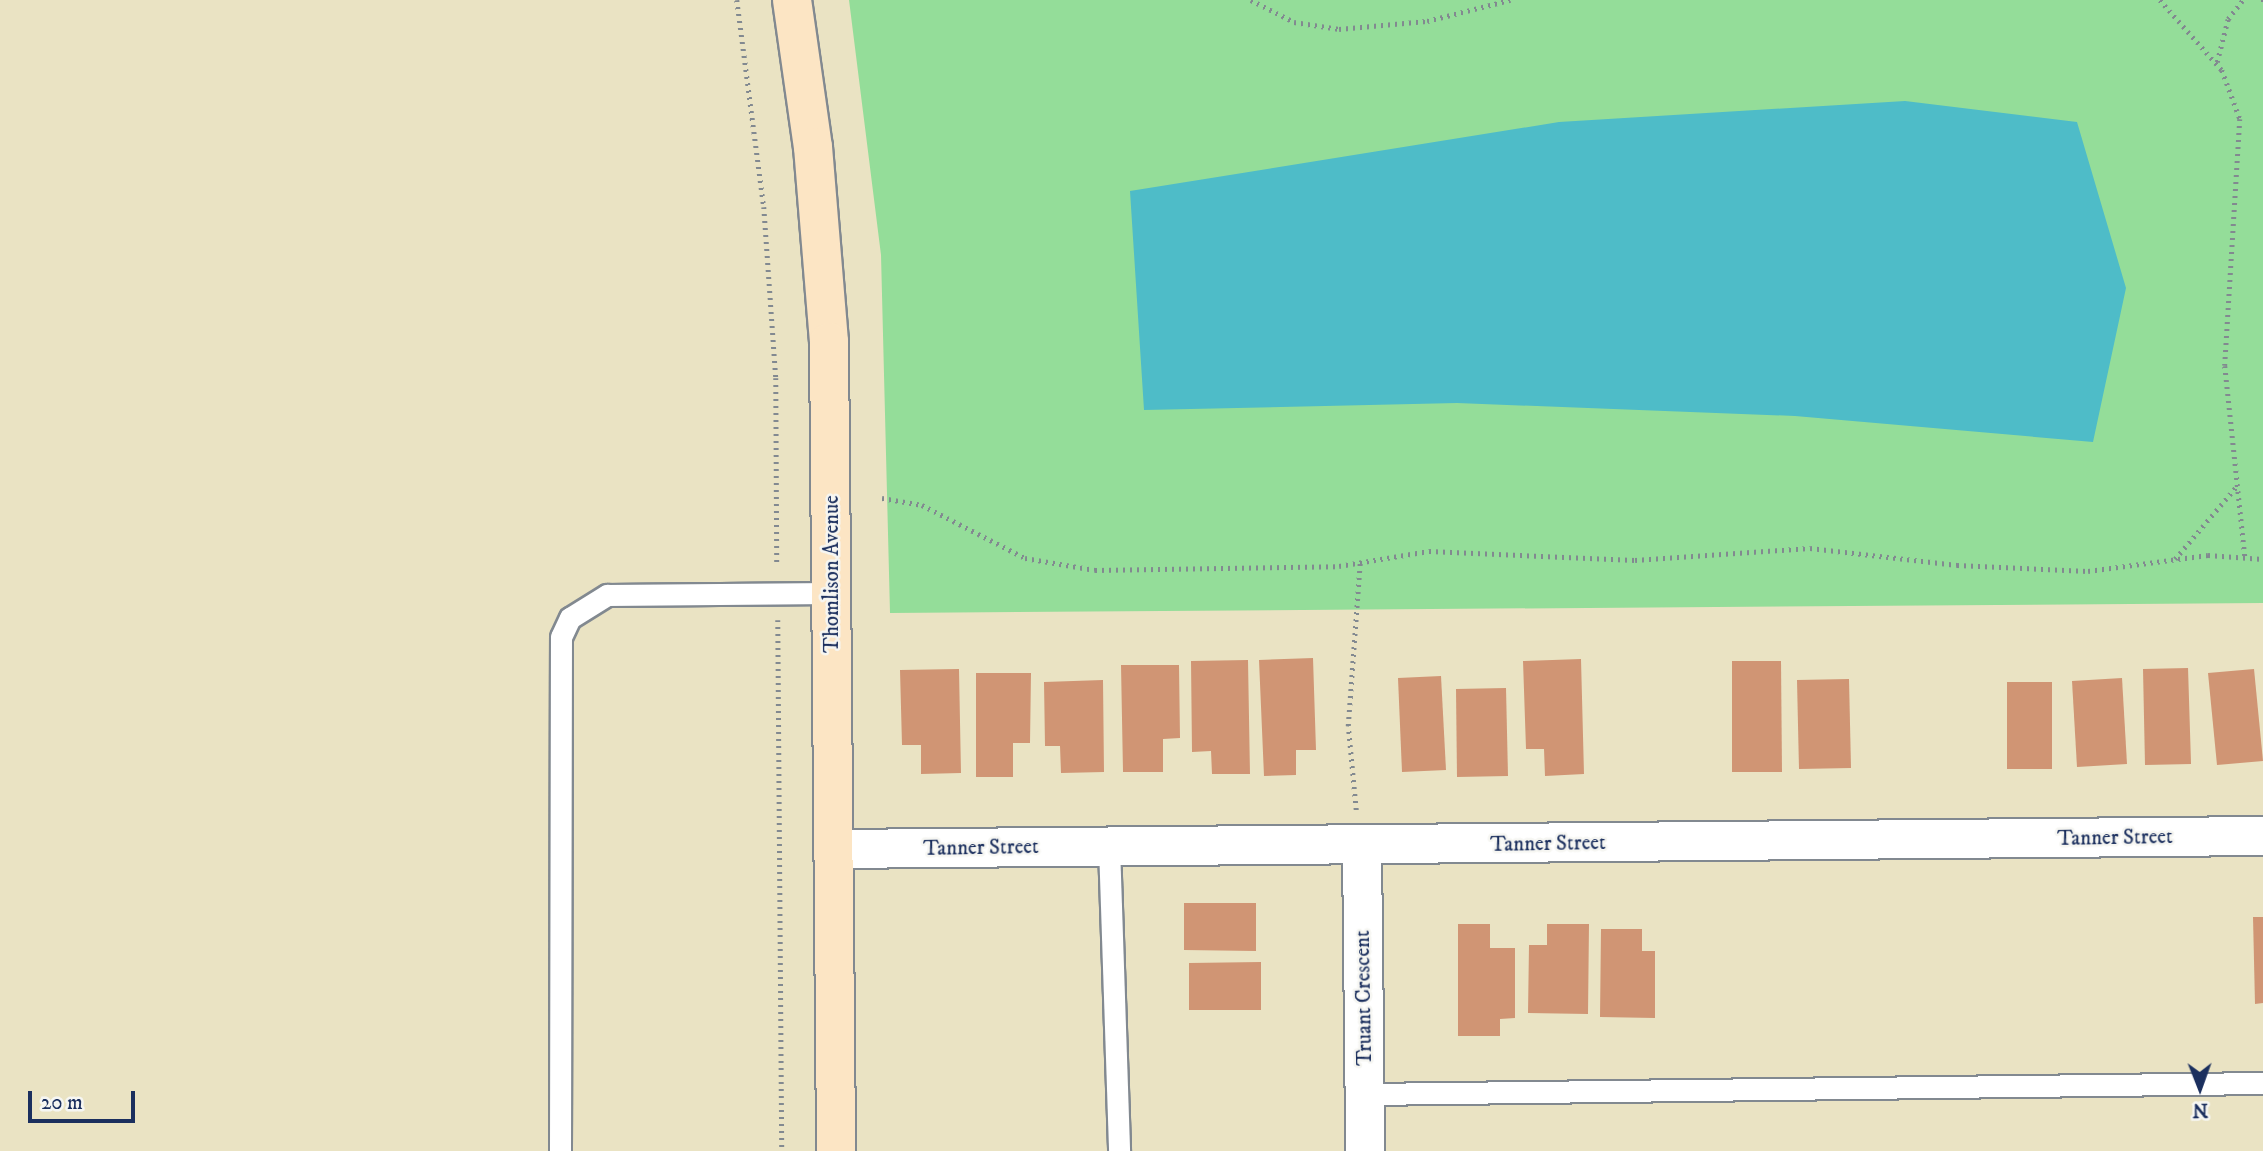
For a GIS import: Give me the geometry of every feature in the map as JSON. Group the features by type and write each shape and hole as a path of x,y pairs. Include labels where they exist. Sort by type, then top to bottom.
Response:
{"street":[{"name":"Thomlison Avenue","path":"792,0 824,270 832,593 836,1151"},
{"name":"Tanner Street","path":"833,849 2263,836"},
{"name":"Truant Crescent","path":"1362,846 1365,1151"}],"lane":[{"path":"560,1151 561,637 570,618 607,595 832,593"},
{"path":"1109,846 1119,1151"},
{"path":"1366,1094 2263,1083"}],"path":[{"path":"1251,0 1293,22 1339,30 1427,22 1510,0"},
{"path":"2160,0 2217,63 2234,96 2243,141 2225,366 2245,556"},
{"path":"2217,63 2228,19 2244,0"},
{"path":"2174,560 2237,485"},
{"path":"882,498 922,505 997,548 1064,567 1360,563 1429,551 1635,560 1810,548 1957,565 2088,570 2174,560 2245,556 2263,559"},
{"path":"1360,563 1348,726 1362,846"}],"green space":[{"path":"849,0 2263,0 2263,603 890,613 881,255"}],"water":[{"path":"1905,101 2077,122 2126,288 2093,442 1795,416 1457,403 1144,410 1130,191 1559,122"}],"building":[{"path":"1313,658 1316,750 1296,750 1296,775 1264,776 1259,660"},
{"path":"1581,659 1584,774 1545,776 1544,749 1526,749 1523,661"},
{"path":"1248,660 1250,774 1212,774 1211,751 1192,752 1191,661"},
{"path":"1732,661 1781,661 1782,772 1732,772"},
{"path":"1121,665 1179,665 1180,738 1163,739 1163,772 1123,772"},
{"path":"2188,668 2191,764 2145,765 2143,669"},
{"path":"959,669 961,773 921,774 921,745 902,745 900,670"},
{"path":"2254,669 2263,761 2217,765 2208,673"},
{"path":"976,673 1031,673 1030,743 1013,743 1013,777 976,777"},
{"path":"1441,676 1446,770 1402,772 1398,678"},
{"path":"2122,678 2127,764 2077,767 2072,681"},
{"path":"1849,679 1851,768 1799,769 1797,680"},
{"path":"1103,680 1104,772 1061,773 1060,746 1045,746 1044,682"},
{"path":"2007,682 2052,682 2052,769 2007,769"},
{"path":"1506,688 1508,776 1457,777 1456,689"},
{"path":"1184,903 1256,903 1256,951 1184,950"},
{"path":"2253,917 2263,917 2263,1003 2255,1004"},
{"path":"1458,924 1490,924 1490,948 1515,948 1515,1018 1500,1019 1500,1036 1458,1036"},
{"path":"1547,924 1589,924 1588,1014 1528,1013 1529,945 1547,945"},
{"path":"1601,929 1642,929 1642,951 1655,951 1655,1018 1600,1017"},
{"path":"1261,962 1261,1010 1189,1010 1189,963"}]}
